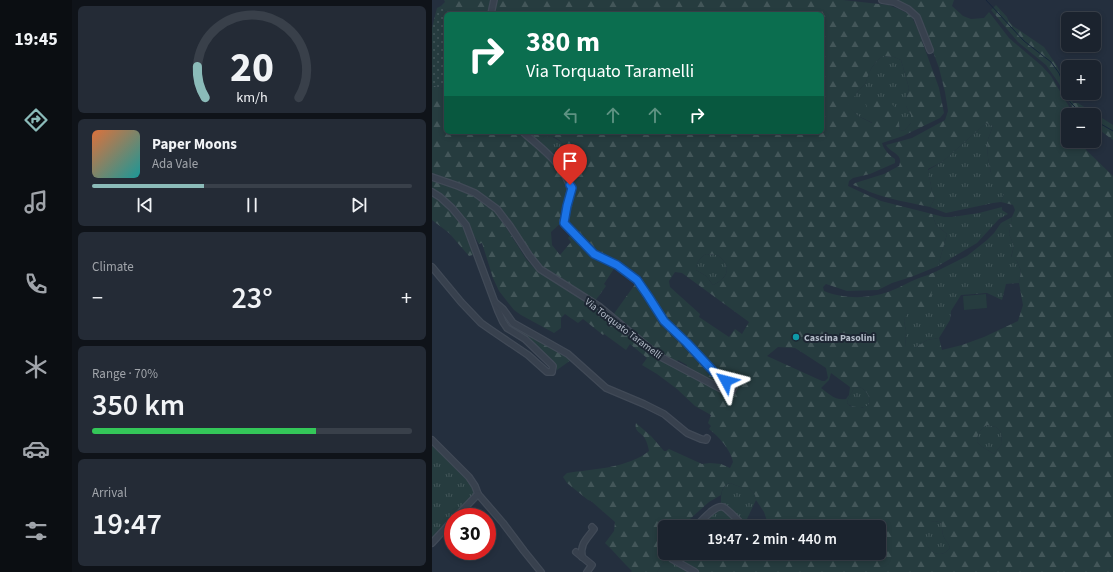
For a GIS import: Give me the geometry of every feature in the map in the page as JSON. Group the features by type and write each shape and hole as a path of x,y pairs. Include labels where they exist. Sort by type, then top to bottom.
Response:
{"street":[{"path":"491,12 494,0"},
{"path":"882,0 894,2 908,9 917,16 930,50"},
{"name":"Via Torquato Taramelli","path":"432,177 475,193 498,209 540,269 600,307 659,356 726,392 732,391 734,388 733,384 715,373 664,321 637,280 617,265 594,254 564,222 572,188 561,168 524,134"},
{"path":"432,192 452,208 466,225 503,322 507,328 525,339 553,366 552,372 547,372 528,355 481,322 461,302 432,267"},
{"path":"496,303 503,309 513,323 568,354 606,388 664,414 687,433 701,439 706,440 707,438"},
{"path":"507,328 513,323"},
{"path":"432,440 469,477 478,494 503,523 541,572"},
{"path":"465,508 478,494"},
{"path":"703,520 718,507 722,506 738,520"},
{"path":"582,557 581,548 585,540 594,529"},
{"path":"432,543 444,530"},
{"path":"576,552 592,565 587,572"},
{"path":"674,560 695,572"}],"green space":[{"path":"444,0 492,0 489,12 446,12 441,6 445,2"},
{"path":"496,0 843,0 888,5 899,9 911,15 918,30 939,88 944,113 940,118 903,136 882,143 887,152 895,159 895,163 870,174 853,178 849,181 848,186 881,201 932,214 936,225 947,234 938,266 892,283 878,290 847,291 826,284 823,287 824,291 839,296 872,296 896,289 937,271 928,308 908,310 904,321 906,331 905,348 915,348 927,340 939,338 942,350 962,345 984,337 1018,321 1023,305 1019,283 1021,271 1017,261 1011,258 1014,246 1009,234 1012,217 1015,210 1013,205 1001,202 1004,194 996,185 991,173 988,158 987,142 993,126 986,123 942,162 928,169 932,192 935,198 930,207 884,197 853,185 855,183 884,174 899,166 900,158 886,145 912,138 945,120 948,111 939,68 924,27 917,13 892,0 954,0 952,6 963,16 971,19 984,18 989,12 1009,38 1042,66 1051,76 1061,93 1061,100 1065,100 1070,108 1061,108 1061,148 1085,148 1113,176 1113,572 698,572 677,560 886,560 886,520 767,520 764,512 756,500 755,495 749,488 743,488 730,483 726,485 721,495 709,502 689,520 658,520 658,560 665,560 657,572 631,572 632,571 605,543 614,531 615,522 567,483 563,477 567,473 610,467 641,457 649,451 644,437 637,430 636,423 651,436 664,451 669,449 702,464 721,464 730,468 733,462 730,453 709,429 711,426 708,423 711,415 695,406 677,389 642,365 647,358 630,344 626,350 604,334 603,335 583,319 578,323 565,314 561,318 561,328 554,333 514,310 499,291 493,278 482,243 479,244 470,229 432,190 432,179 473,195 491,208 502,221 526,259 538,272 593,306 618,324 648,351 673,366 718,389 724,394 730,394 735,388 714,370 663,316 640,281 642,277 622,264 619,265 597,250 567,220 568,205 572,190 560,162 564,159 568,152 556,138 544,137 540,142 529,134 824,134 824,12 493,12","holes":["883,56 894,57 901,60 909,88 906,106 911,115 911,123 905,130 900,131 899,112 887,101 872,98 866,104 872,123 858,116 848,106 858,91 865,84 872,67","706,254 717,255 723,260 727,270 725,276 713,285 706,276 696,270 696,268 700,259","675,272 682,273 749,322 742,334 735,329 729,337 699,317 700,314 670,287 669,281","778,347 795,348 826,368 828,378 825,381 822,381 767,356","831,373 850,387 849,395 846,399 838,399 821,388 829,380","860,387 868,395 868,406 864,406 863,408 850,406 847,403 848,399 854,388","987,425 996,427 1001,432 1002,444 994,454 977,442 978,434 982,428","934,521 942,524 943,535 950,548 945,553 939,554 934,552 926,543 925,536 927,529 931,522"]},
{"path":"996,5 1013,26 1044,47 1061,75 1061,87 1046,65 1018,42 991,10"},
{"path":"441,6 446,12 444,12 444,89 432,85 432,28 437,8"},
{"path":"883,56 894,57 901,60 909,88 906,106 911,115 911,123 905,130 900,131 899,112 873,123 858,116 847,106 865,84 872,67"},
{"path":"432,85 444,89 444,134 519,134 542,151 555,166 570,189 564,220 551,232 552,245 560,255 571,242 568,238 572,234 615,267 604,284 606,286 595,301 541,269 488,200 432,175"},
{"path":"1068,100 1072,100 1073,103 1078,103 1086,108 1072,108"},
{"path":"1101,117 1113,125 1113,140 1101,131"},
{"path":"986,123 993,126 987,142 988,158 991,173 1004,194 1001,202 946,213 930,207 935,198 932,192 928,170 942,162"},
{"path":"551,136 561,142 568,152 564,159 560,162 553,155 555,154 540,142 544,137"},
{"path":"432,195 447,205 462,221 476,254 469,256 449,233 432,220"},
{"path":"1002,207 1002,210 1008,214 999,219 977,243 938,266 947,234 936,225 932,214 952,217 979,213"},
{"path":"1012,217 1009,234 1014,246 1011,257 1017,261 1021,271 1019,283 1006,284 1002,300 987,293 961,295 951,311 950,320 939,338 927,340 915,348 905,348 906,331 904,321 908,309 933,285 937,271 967,256 987,240 1001,223"},
{"path":"706,254 719,256 725,262 727,267 725,276 713,285 706,276 696,270 699,261"},
{"path":"636,283 686,344 716,377 716,380 726,386 728,384 731,386 729,389 722,387 686,368 687,365 678,360 676,363 660,355 613,315"},
{"path":"986,294 987,308 964,310 963,296"},
{"path":"514,325 571,360 557,370 555,365 513,329"},
{"path":"860,387 868,395 868,406 860,408 849,405 847,403 848,399 854,388"},
{"path":"987,425 996,427 1001,432 1002,444 994,454 977,442 979,432"},
{"path":"432,443 467,478 474,486 474,490 472,496 462,508 444,508 444,527 432,540"},
{"path":"730,483 743,488 749,488 755,495 756,500 745,520 740,520 721,505 721,495 724,487"},
{"path":"719,508 723,508 734,520 705,520"},
{"path":"934,521 942,524 943,535 950,548 945,553 939,554 934,552 926,543 926,529 930,522"},
{"path":"665,560 672,560 692,572 657,572"}],"waterway":[{"path":"986,0 1024,41 1051,62 1059,73 1070,102 1076,108"},
{"path":"1101,124 1113,131"}],"place":[{"name":"Cascina Pasolini","path":"796,337"}],"route":[{"path":"570,185 572,188 564,223 594,254 617,265 637,280 664,321 715,373 726,381"}]}
